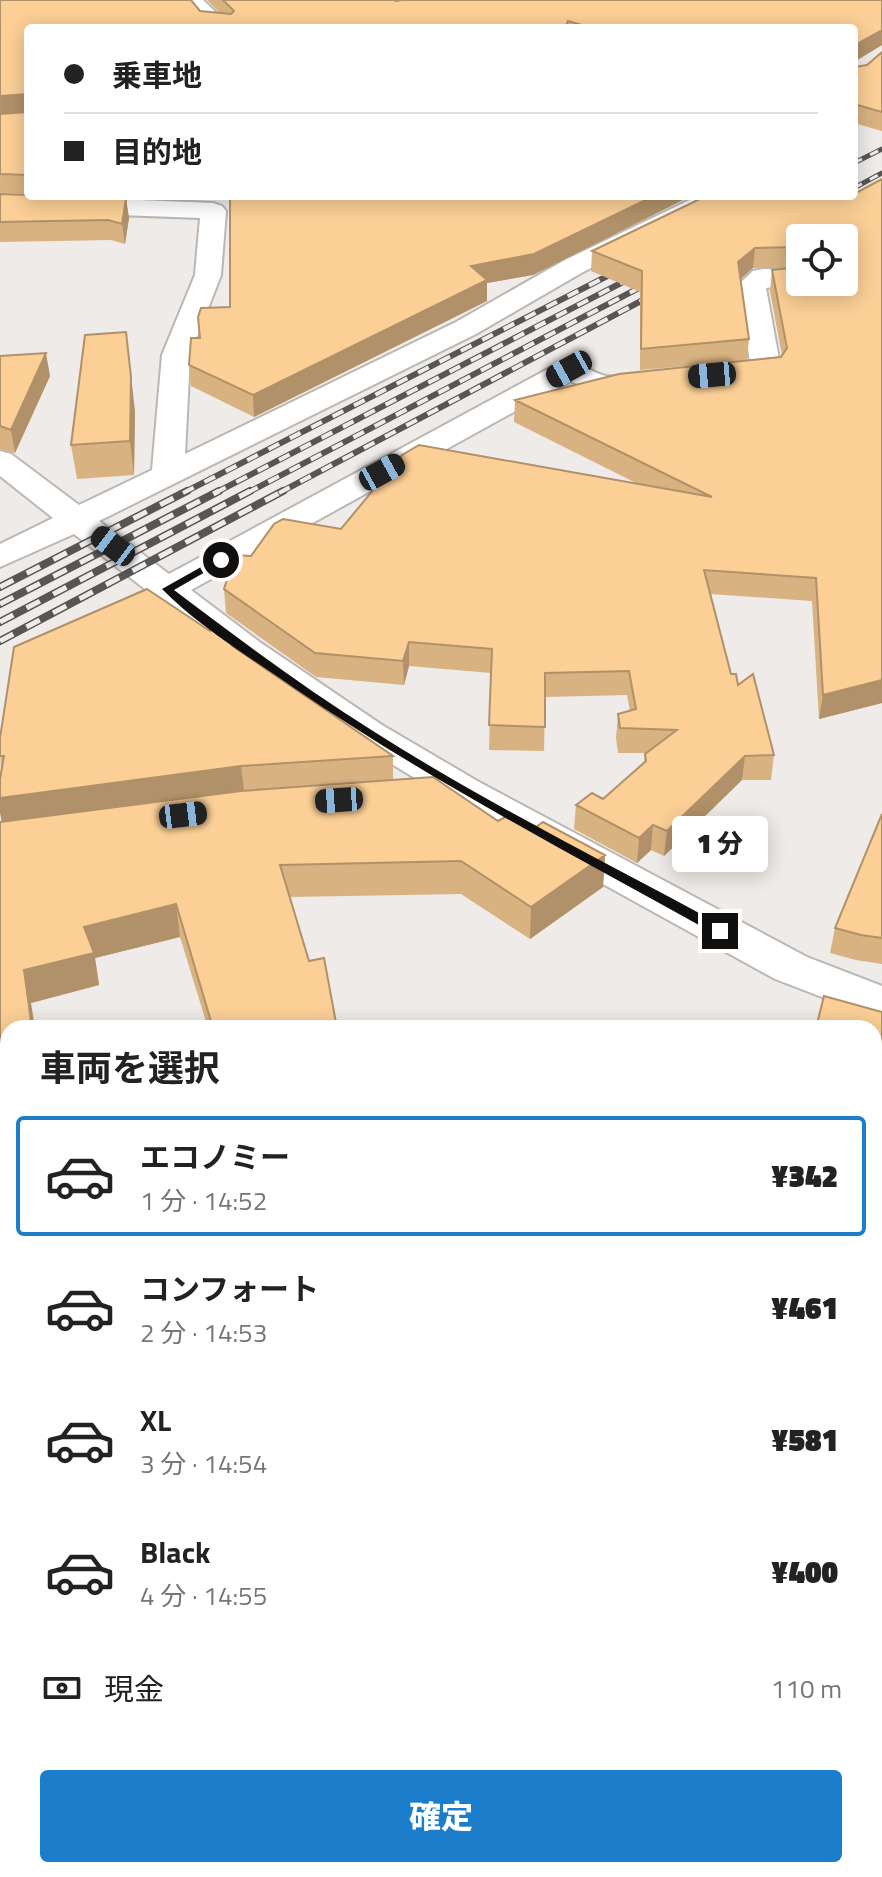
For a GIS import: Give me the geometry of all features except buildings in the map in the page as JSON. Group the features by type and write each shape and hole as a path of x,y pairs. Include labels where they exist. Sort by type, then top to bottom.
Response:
{"street":[{"path":"192,0 215,24"},
{"path":"0,557 466,328 574,266 710,200"},
{"path":"49,205 213,211 208,275 176,355 168,474"},
{"path":"167,589 569,369 602,385 766,370 752,285 763,277 786,277"},
{"path":"0,461 248,651 344,717 465,791 791,968 882,1004"},
{"path":"402,796 465,791"}],"railway":[{"path":"858,161 882,149"},
{"path":"858,186 882,173"},
{"path":"183,493 623,268"},
{"path":"247,493 656,279"},
{"path":"215,493 623,282"},
{"path":"279,493 658,292"},
{"path":"0,587 187,491"},
{"path":"0,604 219,491"},
{"path":"0,622 250,491"},
{"path":"0,641 283,491"}],"route":[{"path":"221,560 167,589 248,651 368,733 465,791 720,931"}]}
